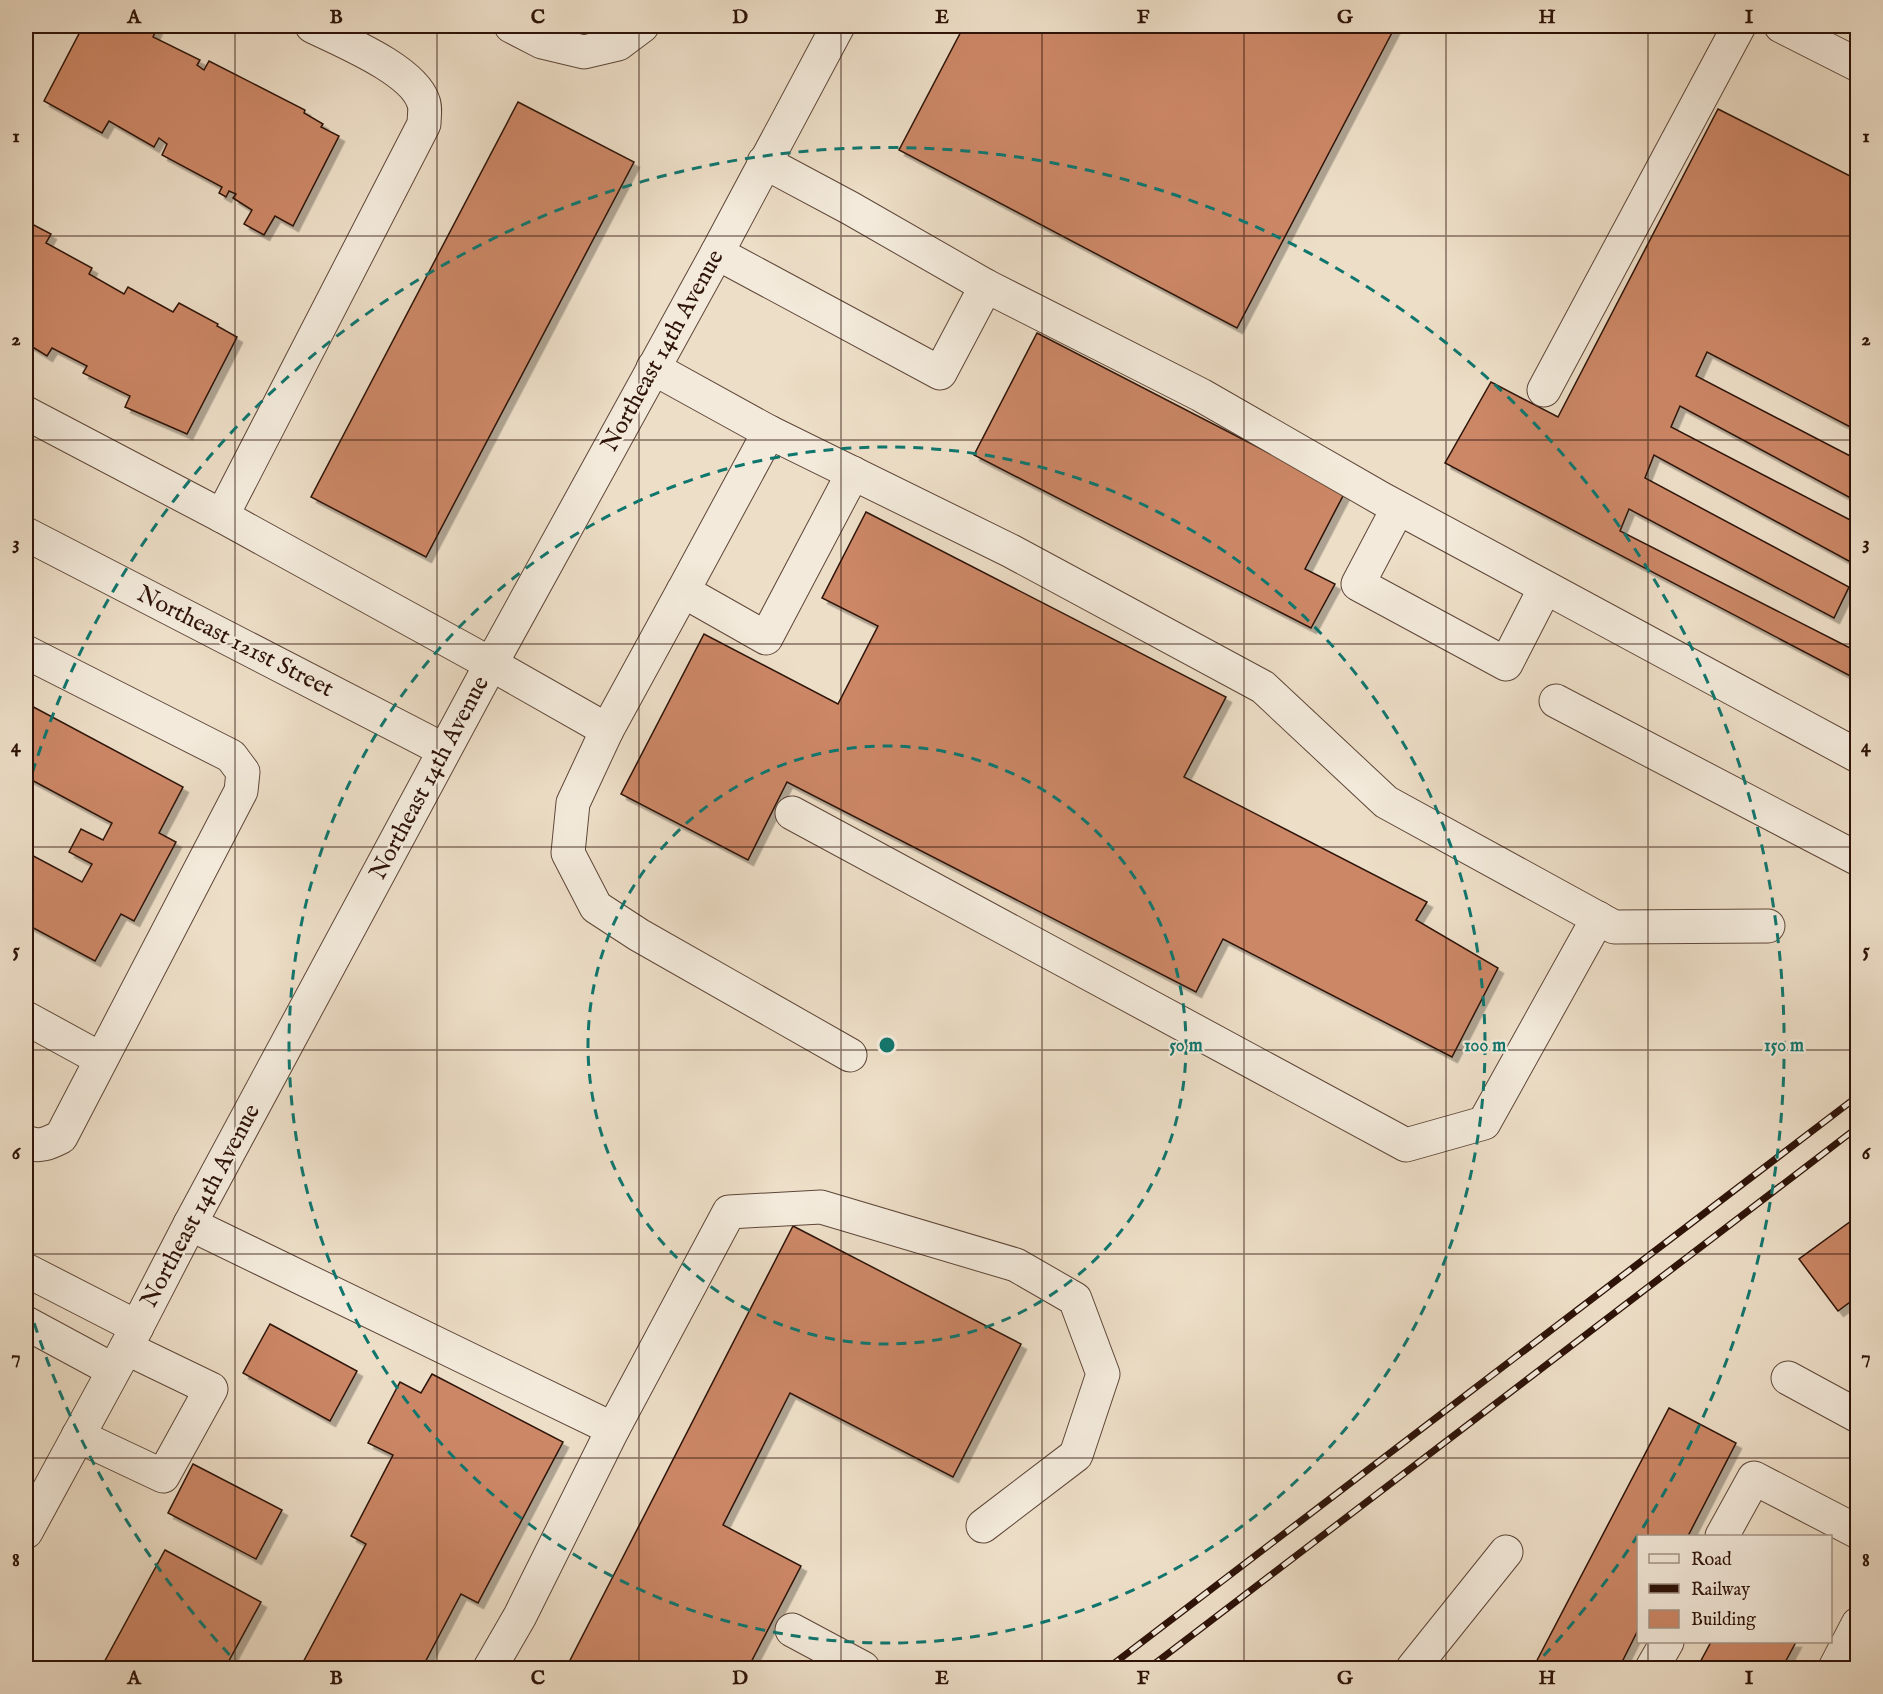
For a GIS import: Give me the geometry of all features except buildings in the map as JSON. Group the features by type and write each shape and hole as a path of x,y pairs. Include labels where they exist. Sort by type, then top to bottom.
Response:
{"street":[{"path":"222,516 424,124 424,102 412,82 394,68 312,26"},
{"path":"511,26 542,42 584,52 618,44 642,26"},
{"name":"Northeast 14th Avenue","path":"26,1532 444,750 717,253 838,26"},
{"path":"1544,390 1739,26"},
{"path":"1781,26 1857,65"},
{"path":"764,162 986,286 1201,395 1398,508 1857,756"},
{"path":"717,253 940,373 986,286"},
{"path":"653,368 769,432 1011,551 1263,687 1386,802 1614,927 1768,926"},
{"path":"26,413 222,516 607,730"},
{"path":"769,432 607,730 573,803 568,853 596,907 639,935 850,1055"},
{"path":"683,591 766,638 853,473"},
{"path":"1398,508 1358,584 1506,664 1545,588"},
{"name":"Northeast 121st Street","path":"26,534 444,750"},
{"path":"26,652 231,756 243,772 241,792 61,1137 46,1145 26,1142"},
{"path":"1556,701 1857,859"},
{"path":"792,813 1406,1145 1484,1123 1598,918"},
{"path":"26,1018 101,1059"},
{"path":"490,1668 519,1616 613,1429 729,1212 821,1207 1016,1264 1075,1299 1103,1374 1076,1455 983,1526"},
{"path":"190,1224 613,1429"},
{"path":"26,1270 125,1349"},
{"path":"26,1323 125,1349 211,1389 163,1476 78,1436"},
{"path":"1788,1378 1857,1416"},
{"path":"1723,1535 1754,1478 1857,1532"},
{"path":"1413,1668 1506,1552"},
{"path":"1835,1668 1857,1624"},
{"path":"792,1630 863,1668"},
{"path":"1652,1668 1665,1643"}],"railway":[{"path":"1108,1668 1858,1096"},
{"path":"1149,1668 1858,1127"}]}
